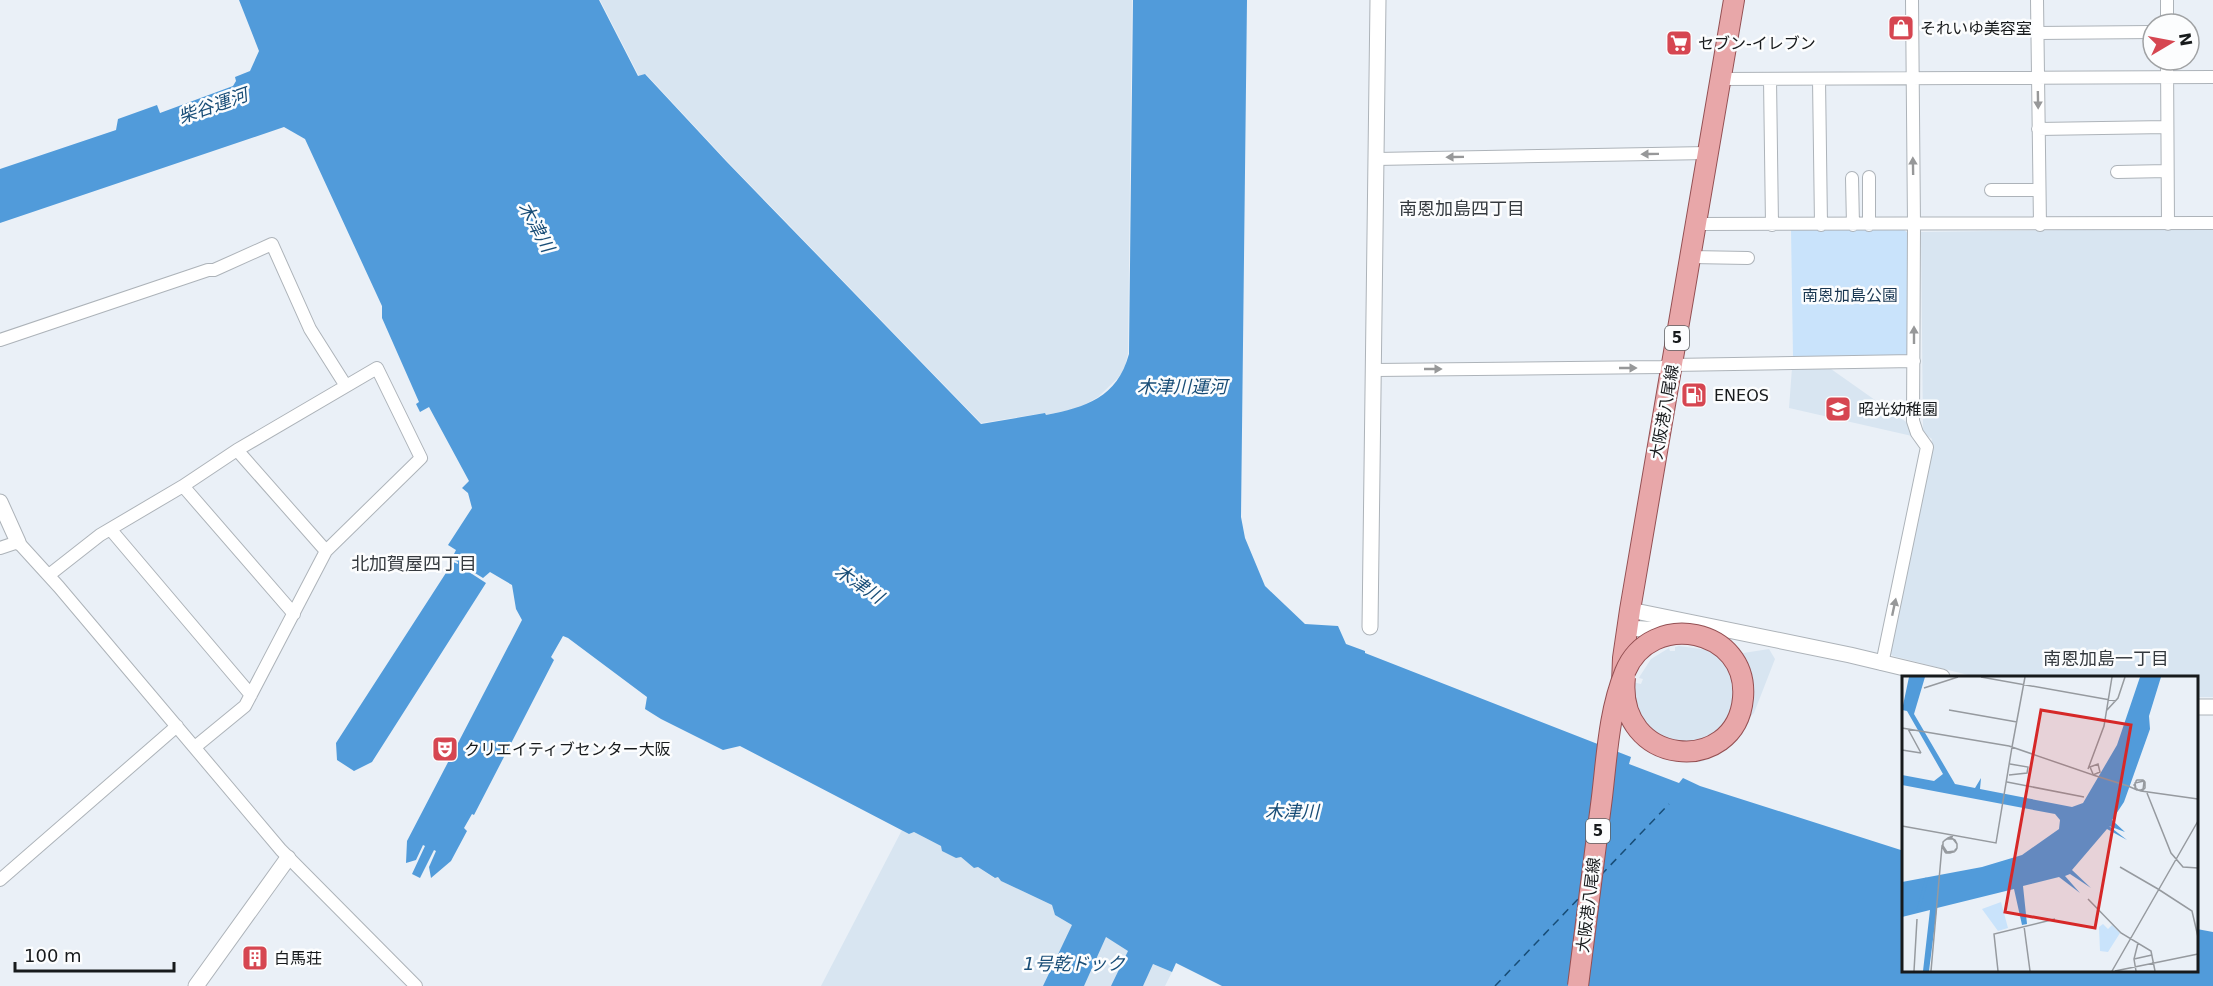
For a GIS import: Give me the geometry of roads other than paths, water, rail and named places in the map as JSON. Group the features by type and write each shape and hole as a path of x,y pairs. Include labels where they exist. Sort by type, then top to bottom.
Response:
{"main road":[{"name":"大阪港八尾線","path":"1578,986 1612,717 1618,693 1621,685 1624,677 1626,670 1642,649 1662,637 1671,635 1684,633 1702,636 1722,647 1736,663 1742,680 1742,702 1736,721 1719,740 1696,751 1684,752 1672,751 1650,741 1640,732 1632,722 1628,712 1624,697 1624,692 1624,684 1624,677 1629,668 1649,645 1667,636 1680,634 1706,638 1721,647 1732,659 1742,686 1741,702 1738,715 1731,726 1719,740 1690,751 1666,748 1650,740 1640,731 1628,712 1624,696 1623,686 1622,676 1629,619 1734,0"}],"street":[{"path":"1370,627 1378,0"},
{"path":"1882,664 1927,447 1917,433 1913,421 1912,0"},
{"path":"2037,0 2040,225"},
{"path":"1986,29 2141,32"},
{"path":"2167,72 2168,224"},
{"path":"1720,79 2213,77"},
{"path":"1770,79 1772,225"},
{"path":"1819,79 1821,225"},
{"path":"2038,129 2167,127"},
{"path":"1376,159 1708,153"},
{"path":"2117,172 2167,171"},
{"path":"1869,177 1869,225"},
{"path":"1852,178 1853,225"},
{"path":"1991,190 2039,190"},
{"path":"1696,224 2213,223"},
{"path":"0,340 208,270 214,270 272,244 310,329 346,386"},
{"path":"1691,257 1748,258"},
{"path":"1375,370 1914,361"},
{"path":"49,575 100,535 183,486 237,450 377,368 421,458 326,551 245,706 195,747"},
{"path":"237,450 326,551"},
{"path":"183,486 294,614"},
{"path":"0,502 18,542 49,575 288,858 416,986"},
{"path":"111,530 251,695"},
{"path":"0,548 18,542"},
{"path":"1629,619 1747,634 1937,676"},
{"path":"0,880 177,726"},
{"path":"196,986 288,858"}],"water":[{"path":"239,0 599,0 638,76 645,74 726,161 981,424 1045,413 1046,415 1087,404 1108,391 1124,369 1129,354 1133,0 1247,0 1241,517 1245,538 1265,586 1305,624 1338,626 1346,644 1631,757 1629,764 1679,783 1683,778 1700,786 1902,850 1902,971 2198,971 2198,929 2213,932 2213,986 1222,986 1176,963 1172,972 1153,964 1143,986 1111,986 1128,951 1106,937 1084,986 1043,986 1072,925 1055,915 1052,905 1001,881 998,877 995,878 978,867 974,868 961,857 956,858 942,851 941,846 914,832 909,834 740,746 723,750 661,719 645,709 647,697 563,636 551,657 554,660 474,815 472,814 464,828 467,831 451,861 431,878 429,867 436,851 434,850 420,878 412,874 425,846 423,845 416,860 406,863 407,841 522,620 516,609 512,585 490,572 483,578 470,570 469,572 486,583 372,762 354,771 337,760 336,743 453,562 458,564 454,560 456,550 448,545 472,508 468,493 462,488 469,481 429,407 420,412 416,404 419,402 382,318 382,306 305,139 284,127 0,223 0,169 116,130 118,119 157,105 160,113 233,86 236,81 235,77 250,71 259,51"}],"place":[{"name":"それいゆ美容室","path":"1901,28"},
{"name":"セブン-イレブン","path":"1679,43"},
{"name":"ENEOS","path":"1694,395"},
{"name":"昭光幼稚園","path":"1838,409"},
{"name":"クリエイティブセンター大阪","path":"445,749"},
{"name":"白馬荘","path":"255,958"}],"district":[{"name":"南恩加島四丁目","path":"1462,209"},
{"name":"北加賀屋四丁目","path":"414,564"},
{"name":"南恩加島一丁目","path":"2106,659"}],"water label":[{"name":"柴谷運河","path":"213,106"},
{"name":"木津川","path":"536,227"},
{"name":"木津川運河","path":"1182,387"},
{"name":"木津川","path":"859,584"},
{"name":"木津川","path":"1292,812"},
{"name":"1号乾ドック","path":"1074,964"}],"park label":[{"name":"南恩加島公園","path":"1850,295"}]}
